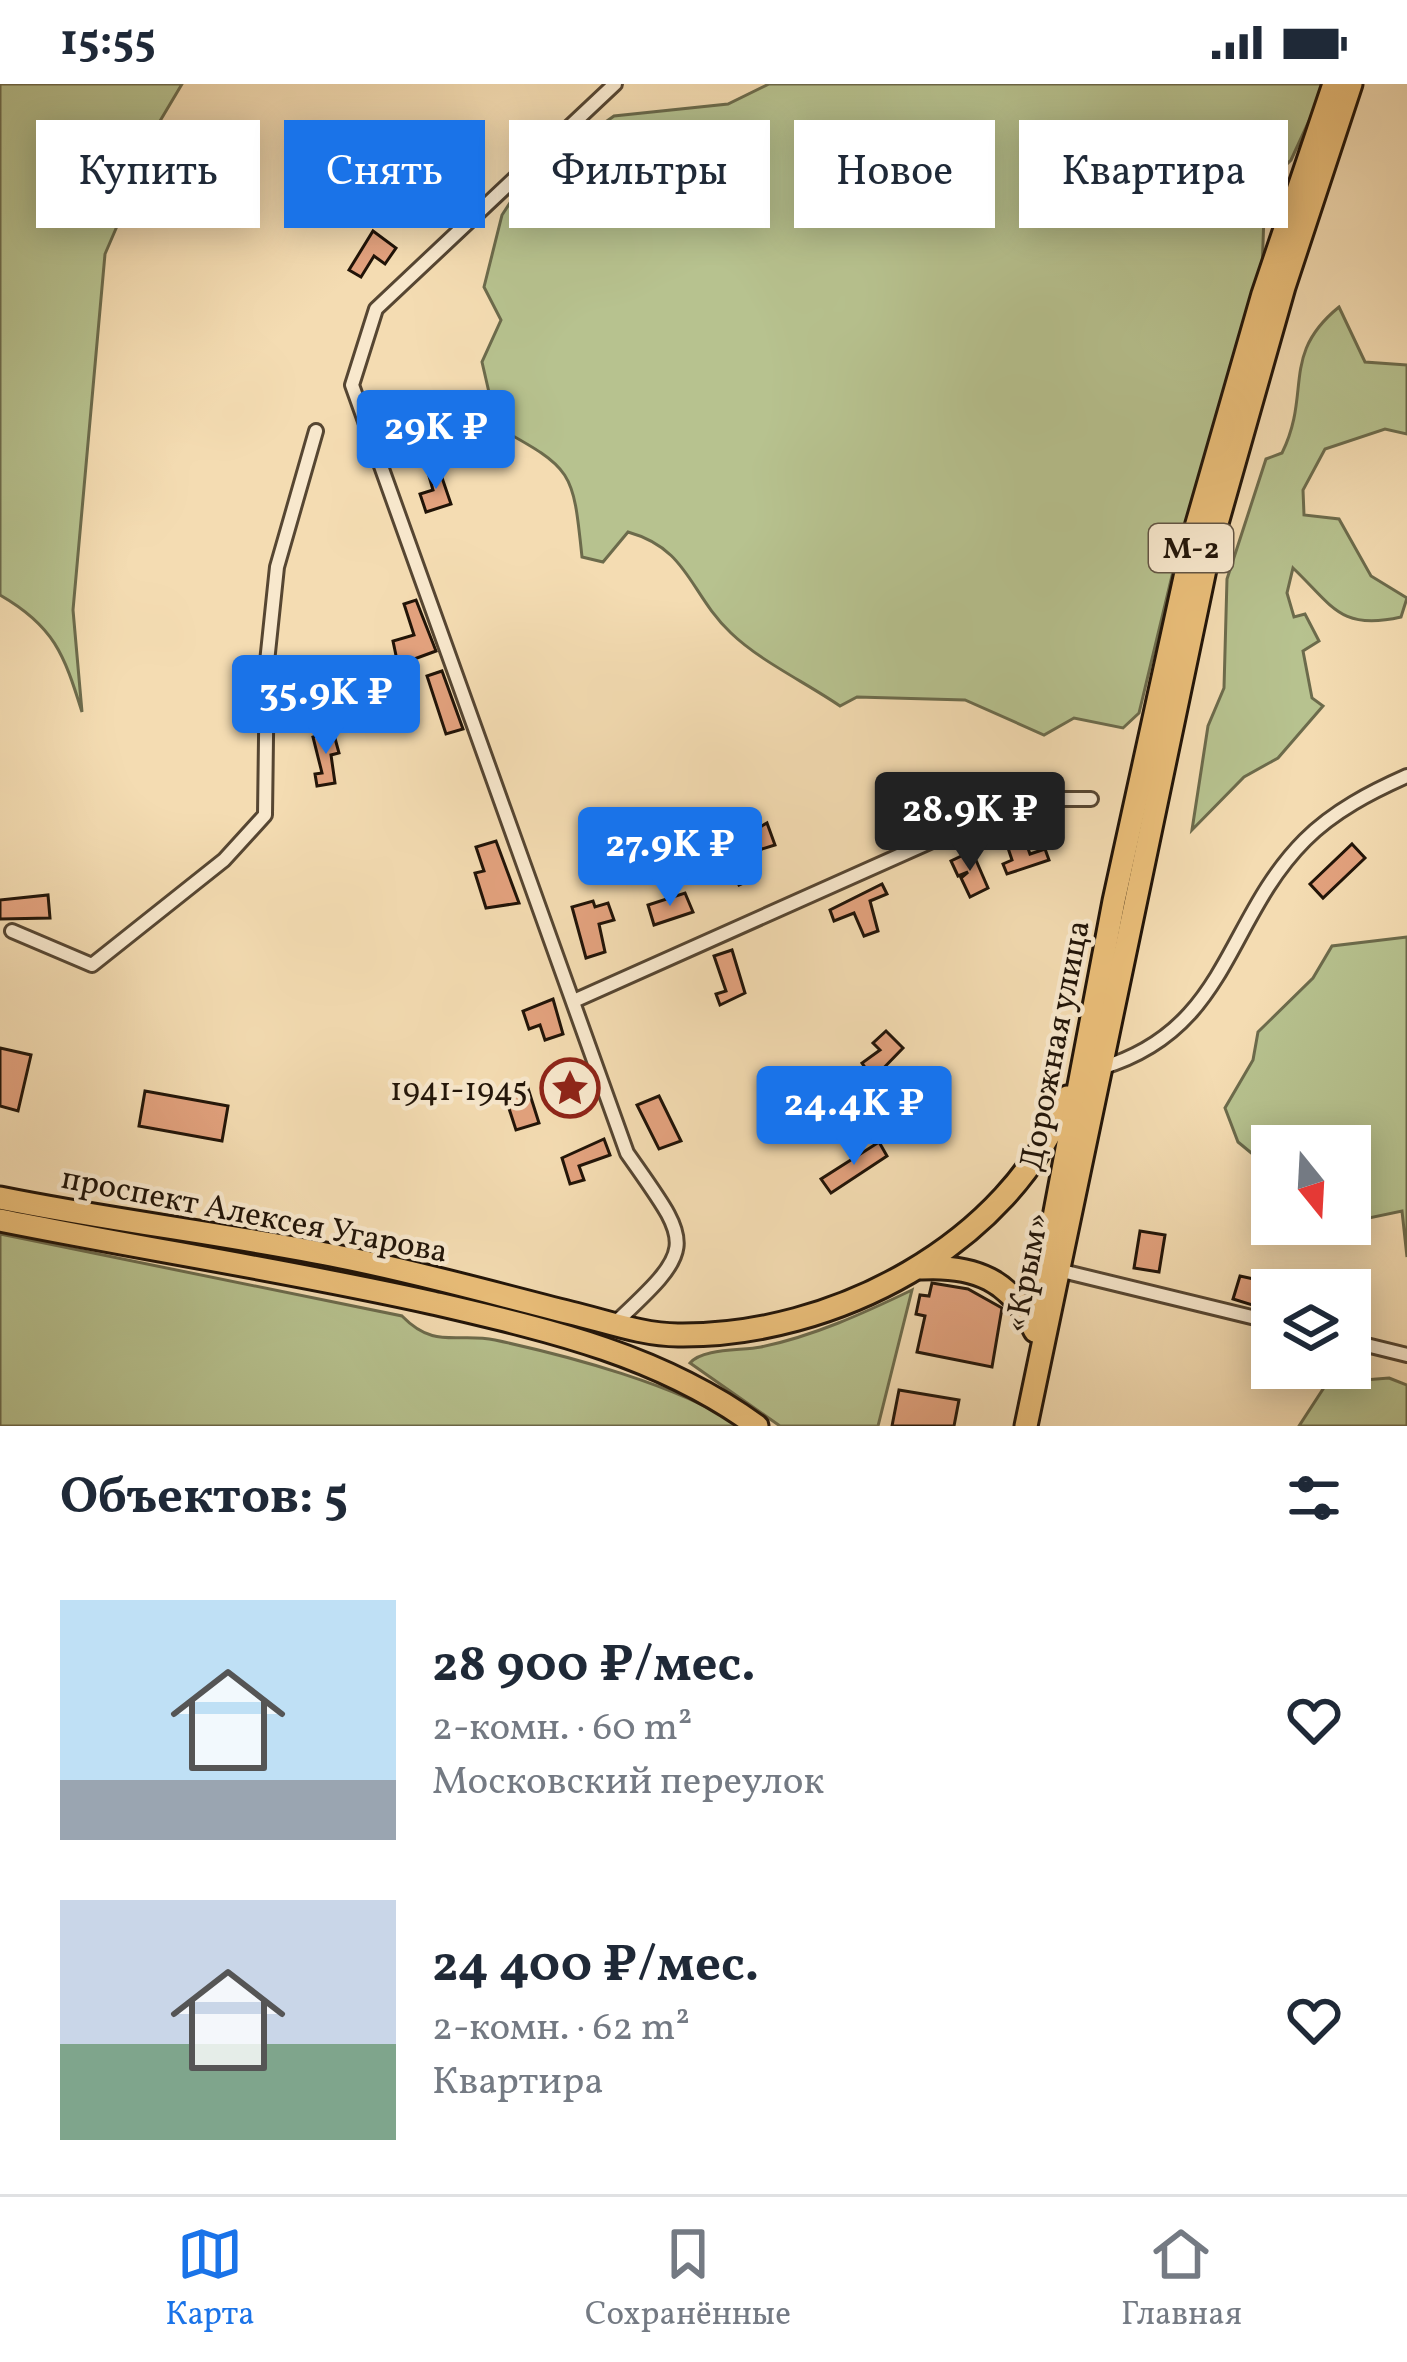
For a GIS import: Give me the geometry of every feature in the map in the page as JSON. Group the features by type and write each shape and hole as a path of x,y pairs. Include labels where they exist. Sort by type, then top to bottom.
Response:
{"main road":[{"name":"Дорожная улица","path":"1034,1327 1196,527 1264,294 1334,84"},
{"name":"Дорожная улица","path":"1114,990 1213,536 1284,287 1351,84"},
{"name":"«Крым»","path":"1026,1426 1114,990"},
{"name":"проспект Алексея Угарова","path":"0,1220 340,1256 676,1336 741,1329 854,1299 920,1268 965,1236 1028,1169 1057,1123 1092,1023"},
{"name":"проспект Алексея Угарова","path":"0,1198 118,1233 608,1347 660,1367 757,1426"},
{"path":"920,1268 971,1268 996,1280 1034,1327 1042,1354"},
{"path":"608,1347 614,1324"},
{"name":"«Крым»","path":"1013,1426 1034,1327"}],"street":[{"path":"614,1324 675,1265 678,1246 670,1214 627,1153 352,385 376,309 615,84"},
{"path":"12,931 92,965 224,860 265,815 267,662 277,567 316,431"},
{"path":"1100,1068 1139,1057 1216,986 1261,901 1305,840 1365,794 1407,776"},
{"path":"576,1000 1026,800 1091,799"},
{"path":"1058,1270 1251,1317"},
{"path":"1371,1346 1407,1355"}],"green space":[{"path":"0,84 182,84 161,120 36,120 36,228 116,228 105,254 73,610 82,712 69,674 45,630 0,595"},
{"path":"769,84 1326,84 1288,163 1288,120 1019,120 1019,228 1264,228 1262,273 1177,555 1139,713 1123,728 1074,718 1044,735 965,700 857,697 840,706 731,633 664,549 628,532 603,562 582,557 576,506 565,475 541,453 497,427 482,362 501,320 484,287 509,204 509,228 770,228 770,120 608,120 728,104"},
{"path":"1339,307 1365,362 1407,365 1407,434 1385,429 1325,449 1303,490 1304,515 1339,519 1371,576 1407,598 1401,617 1351,618 1329,604 1293,568 1287,593 1294,617 1305,614 1319,641 1303,651 1312,698 1323,706 1278,758 1244,777 1192,830 1208,726 1224,688 1227,579 1266,459 1282,453 1291,431 1309,341"},
{"path":"1407,937 1407,1257 1402,1211 1371,1218 1371,1125 1251,1125 1251,1153 1238,1142 1225,1108 1253,1060 1258,1032 1313,978 1332,946"},
{"path":"0,1234 402,1316 436,1336 495,1340 556,1354 655,1385 740,1426 0,1426"},
{"path":"912,1290 878,1426 780,1426 690,1363 713,1352 800,1337"},
{"path":"1389,1378 1407,1385 1407,1426 1299,1426 1323,1389 1371,1389 1371,1379"}],"building":[{"path":"373,231 396,248 385,264 374,256 361,277 349,270"},
{"path":"438,466 451,504 426,512 420,494 433,490 427,469"},
{"path":"416,600 436,651 398,665 393,641 414,635 404,604"},
{"path":"442,671 463,729 446,734 427,676"},
{"path":"333,731 339,753 331,755 335,783 317,786 315,774 322,773 313,737"},
{"path":"767,823 775,845 749,853 759,876 739,885 728,862 747,854 742,855 737,840"},
{"path":"1024,837 1030,854 1045,849 1049,860 1007,874 1003,864 1012,860 1006,842"},
{"path":"496,841 519,903 486,908 475,873 484,871 476,847"},
{"path":"1352,844 1365,858 1323,898 1310,884"},
{"path":"972,851 988,888 970,897 961,878 968,872 958,876 951,861"},
{"path":"882,884 887,894 870,901 878,931 864,936 854,913 834,921 830,910"},
{"path":"685,893 693,912 654,925 648,905"},
{"path":"48,895 50,918 0,919 0,900"},
{"path":"593,901 595,907 608,903 614,920 599,924 605,952 586,958 572,907"},
{"path":"732,950 745,993 720,1005 716,994 726,991 714,956"},
{"path":"553,999 563,1034 545,1040 540,1025 529,1029 523,1011"},
{"path":"886,1031 903,1048 873,1079 862,1063 880,1050 873,1043"},
{"path":"0,1048 31,1055 18,1111 0,1106"},
{"path":"526,1082 539,1123 516,1130 503,1090"},
{"path":"145,1091 228,1106 222,1141 139,1126"},
{"path":"659,1096 681,1141 659,1149 637,1105"},
{"path":"604,1139 610,1155 579,1166 584,1180 570,1184 562,1158"},
{"path":"879,1142 887,1156 831,1193 821,1179"},
{"path":"1140,1231 1165,1235 1159,1272 1134,1268"},
{"path":"1240,1276 1251,1278 1251,1305 1233,1299"},
{"path":"932,1283 968,1289 1002,1308 992,1367 917,1352 925,1316 916,1314 920,1295 929,1296"},
{"path":"899,1390 959,1400 954,1426 892,1426"}],"place":[{"name":"1941-1945","path":"570,1088"}]}
